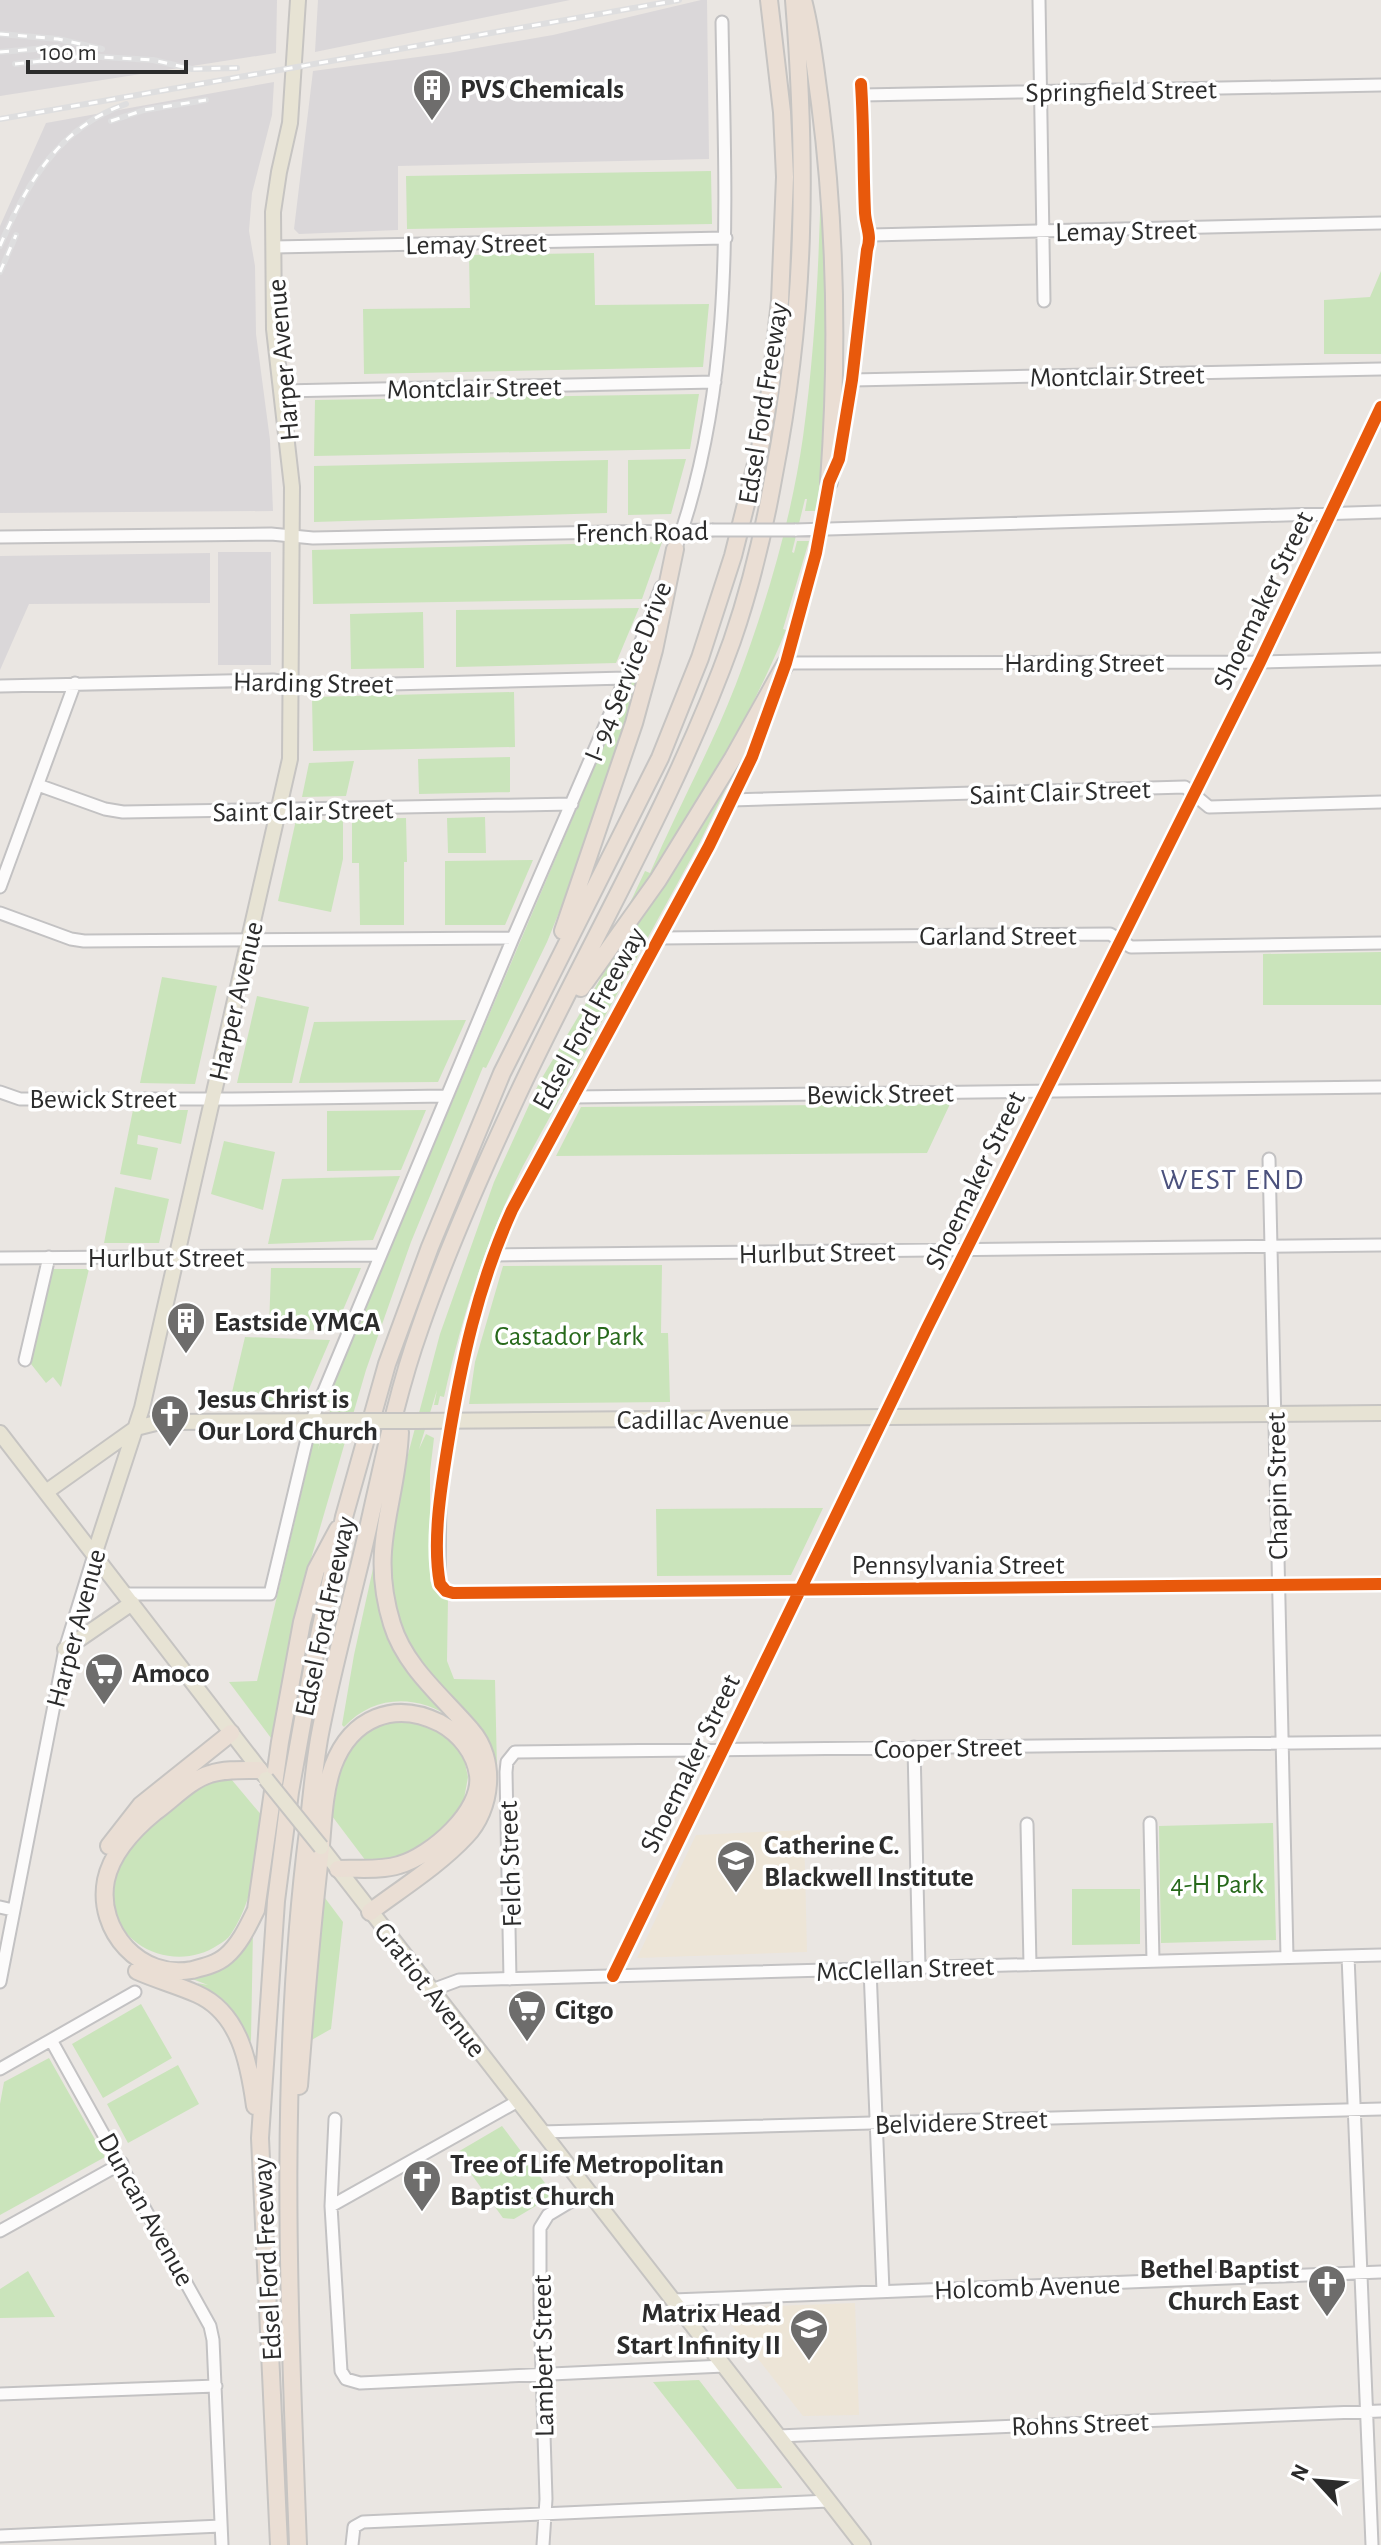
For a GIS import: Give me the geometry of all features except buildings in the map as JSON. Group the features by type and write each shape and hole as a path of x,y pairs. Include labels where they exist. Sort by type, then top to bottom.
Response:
{"highway":[{"name":"Edsel Ford Freeway","path":"279,2545 260,2138 269,1979 290,1792 312,1669 344,1517 387,1364 430,1247 502,1073 666,744 700,658 733,556 760,448 775,352 784,222 782,112 769,0"},
{"name":"Edsel Ford Freeway","path":"298,2545 291,2362 291,2031 298,1907 319,1738 401,1388 420,1328 518,1094 645,842 704,714 733,638 759,554 787,404 800,284 803,165 794,0"},
{"path":"803,0 809,22 826,151 834,297 836,385 829,482"},
{"path":"543,988 634,723 654,650 675,549"},
{"path":"550,1032 658,880 733,758 786,663"},
{"path":"370,1912 466,1837 482,1810 488,1780 486,1758 477,1738 421,1676 398,1641 383,1592 382,1538 399,1446 401,1388"},
{"path":"263,1774 218,1772 203,1776 151,1816 122,1844 113,1860 104,1895 112,1930 122,1945 135,1956 158,1968 185,1971 214,1964 226,1956 246,1931 256,1910 280,1742 302,1622 316,1570 344,1517"},
{"path":"289,2195 316,1888 333,1766 349,1740 366,1723 384,1713 419,1715 442,1724 461,1739 471,1752 479,1785 473,1803 459,1823 404,1863 385,1867 335,1865"},
{"path":"231,1733 141,1805 104,1854 98,1870 95,1901 104,1936 125,1962 155,1979 199,1994 215,2004 235,2029 251,2073 260,2138"}],"main road":[{"name":"Harper Avenue","path":"94,1555 136,1428 290,759 291,465 274,329 274,247 275,195 290,123 298,0"},
{"name":"Cadillac Avenue","path":"46,1492 136,1428 160,1422 1381,1413"},
{"name":"Gratiot Avenue","path":"0,1433 863,2545"},
{"path":"65,1649 128,1599"}],"street":[{"path":"1039,0 1044,301"},
{"name":"I- 94 Service Drive","path":"513,938 626,678 675,549 702,453 715,382 723,309 726,238 722,22"},
{"name":"Springfield Street","path":"861,90 1041,92 1381,85"},
{"name":"Edsel Ford Freeway","path":"442,1587 439,1580 439,1507 452,1421 469,1332 493,1255 512,1210 731,800 752,757 786,663 829,482 839,459 871,235 865,217 866,163 861,90"},
{"name":"Lemay Street","path":"871,235 1381,223"},
{"name":"Lemay Street","path":"274,247 726,238"},
{"name":"Montclair Street","path":"852,380 1381,369"},
{"name":"Montclair Street","path":"282,391 715,382"},
{"name":"Shoemaker Street","path":"613,1976 966,1250 1260,662 1381,407"},
{"name":"French Road","path":"0,537 260,534 313,538 820,530 1381,512"},
{"name":"Harding Street","path":"786,663 1381,659"},
{"name":"Harding Street","path":"0,686 273,680 311,686 626,678"},
{"path":"0,887 75,683"},
{"name":"Saint Clair Street","path":"38,785 105,809 123,812 572,804"},
{"name":"Saint Clair Street","path":"731,800 1185,787 1209,807 1381,802"},
{"path":"0,913 84,941 513,938"},
{"name":"Garland Street","path":"659,938 1110,934 1131,947 1381,943"},
{"name":"Edsel Ford Freeway","path":"128,1599 270,1594 311,1422 513,938"},
{"name":"Bewick Street","path":"572,1097 1381,1087"},
{"name":"Bewick Street","path":"0,1092 20,1099 447,1096"},
{"name":"Chapin Street","path":"1269,1159 1287,1957"},
{"name":"Hurlbut Street","path":"493,1255 1381,1245"},
{"name":"Hurlbut Street","path":"0,1258 380,1255"},
{"path":"25,1360 49,1257"},
{"name":"Harper Avenue","path":"0,1982 65,1649 94,1555"},
{"name":"Pennsylvania Street","path":"442,1587 453,1593 1381,1584"},
{"name":"Cooper Street","path":"515,1752 1381,1742"},
{"path":"914,1747 919,1968"},
{"name":"Felch Street","path":"510,1979 506,1772 507,1762 515,1752"},
{"path":"1150,1823 1153,1961"},
{"path":"1027,1824 1030,1965"},
{"path":"0,1907 13,1910"},
{"name":"McClellan Street","path":"432,1990 459,1980 1381,1955"},
{"path":"1348,1956 1372,2545"},
{"path":"870,1969 883,2291"},
{"path":"0,2069 135,1992"},
{"name":"Duncan Avenue","path":"51,2040 206,2316 213,2340 222,2545"},
{"path":"331,2206 518,2101"},
{"name":"Belvidere Street","path":"541,2132 1381,2109"},
{"path":"335,2119 331,2206 342,2376 360,2383 724,2366"},
{"path":"0,2231 122,2163"},
{"name":"Lambert Street","path":"543,2545 540,2228 548,2215 588,2191"},
{"name":"Holcomb Avenue","path":"673,2300 1381,2272"},
{"path":"0,2394 216,2386"},
{"name":"Rohns Street","path":"778,2436 1381,2411"},
{"path":"352,2545 352,2532 356,2525 363,2522 829,2501"},
{"path":"0,2536 221,2526"}],"shaded area":[{"path":"0,0 277,0 276,53 0,96"},
{"path":"318,0 570,0 315,52"},
{"name":"PVS Chemicals","path":"707,0 709,159 398,166 398,230 299,234 294,229 313,71 553,35"},
{"path":"274,82 272,115 252,193 249,231 255,266 256,334 270,440 273,511 0,513 0,226 46,123"},
{"path":"218,552 271,552 271,665 218,665"},
{"path":"210,553 210,603 29,604 0,670 0,556"},
{"name":"Catherine C. Blackwell Institute","path":"804,1830 807,1952 637,1958 696,1835"},
{"name":"Matrix Head Start Infinity II","path":"855,2303 859,2415 803,2416 718,2308"}],"green space":[{"path":"711,171 712,224 407,229 406,176"},
{"path":"821,176 832,265 825,421 817,511 805,511 805,499 792,552 797,541 809,541 783,629 786,630 770,667 715,772 632,907 629,905 645,871 650,873 726,708 776,562 798,468 811,372"},
{"path":"594,253 595,305 709,304 703,367 364,374 363,309 470,308 469,255"},
{"path":"1381,271 1381,354 1324,354 1324,300 1370,297"},
{"path":"699,394 690,449 314,456 315,400"},
{"path":"686,459 671,514 628,515 628,460"},
{"path":"608,460 607,513 314,522 314,466"},
{"path":"662,542 642,599 313,604 312,550"},
{"path":"639,608 616,663 456,667 456,610"},
{"path":"423,612 424,668 351,669 350,614"},
{"path":"644,650 628,716 582,856 547,942 486,1068 483,1067 411,1242 366,1370 299,1600 271,1738 229,1682 257,1681 315,1435 321,1436 318,1450 336,1391 331,1406 323,1406"},
{"path":"514,692 515,747 313,751 312,697"},
{"path":"510,757 510,792 419,794 418,759"},
{"path":"354,761 346,796 302,797 309,763"},
{"path":"736,768 699,844 523,1166 476,1279 444,1397 440,1396 438,1405 434,1405 437,1390 419,1449 426,1434 434,1438 430,1472 430,1581 437,1593 448,1598 447,1661 454,1679 495,1680 497,1770 494,1770 488,1743 478,1725 421,1665 407,1642 393,1605 386,1558 402,1477 440,1334 494,1182 539,1083 632,925"},
{"path":"485,817 486,853 448,853 447,818"},
{"path":"406,818 404,925 360,925 359,863 352,863 352,819"},
{"path":"296,820 343,820 343,859 331,912 278,901"},
{"path":"533,860 505,925 445,925 445,861"},
{"path":"1381,952 1381,1005 1263,1005 1263,954"},
{"path":"162,977 217,986 195,1084 140,1083"},
{"path":"257,996 309,1007 292,1083 237,1083"},
{"path":"466,1020 438,1082 299,1083 314,1022"},
{"path":"950,1104 927,1153 556,1156 581,1107"},
{"path":"133,1110 188,1110 181,1144 138,1135 137,1144 158,1148 151,1180 120,1174"},
{"path":"426,1110 401,1170 327,1171 327,1111"},
{"path":"224,1141 275,1152 263,1210 211,1194"},
{"path":"400,1176 373,1240 268,1244 282,1179"},
{"path":"115,1187 169,1199 159,1243 104,1243"},
{"name":"Castador Park","path":"662,1265 661,1333 668,1333 670,1402 469,1404 475,1362 503,1266"},
{"path":"271,1268 361,1268 334,1331 269,1329"},
{"path":"53,1269 89,1269 61,1387 53,1377 46,1383 31,1364"},
{"path":"245,1337 330,1340 302,1405 229,1405"},
{"path":"823,1508 791,1575 657,1576 656,1509"},
{"path":"374,1564 381,1610 453,1719 425,1705 397,1701 369,1708 344,1727 342,1725"},
{"path":"386,1718 415,1718 453,1739 463,1754 468,1777 464,1799 446,1826 386,1871 375,1873 332,1816 341,1765 358,1735"},
{"path":"226,1773 263,1817 245,1907 228,1937 203,1953 170,1956 155,1952 128,1935 119,1921 111,1893 112,1875 119,1860 143,1833 216,1775"},
{"name":"4-H Park","path":"1273,1823 1276,1940 1161,1943 1159,1826"},
{"path":"1072,1889 1140,1889 1140,1944 1072,1945"},
{"path":"322,1894 343,1922 331,2029 308,2042"},
{"path":"253,1930 249,2043 228,2008 197,1983 208,1985 187,1977 191,1971"},
{"path":"141,2004 172,2058 103,2098 72,2044"},
{"path":"49,2058 105,2157 0,2215 0,2104 4,2082"},
{"path":"178,2065 199,2104 128,2143 107,2104"},
{"path":"502,2126 554,2195 514,2219 503,2218 456,2153"},
{"path":"28,2271 55,2317 0,2318 0,2289"},
{"path":"699,2380 782,2488 737,2489 653,2382"}],"railway":[{"path":"0,119 679,0"},
{"path":"0,34 58,39 102,49"},
{"path":"0,52 58,47"},
{"path":"15,64 84,56 153,60 192,69 237,68"},
{"path":"111,121 144,110 206,100"},
{"path":"0,246 21,201 48,160 82,127 126,104"},
{"path":"0,272 16,235"}],"cycle path":[{"path":"861,84 865,213 869,240 852,380 839,459 829,482 816,553 786,663 752,757 709,846 512,1210 489,1267 465,1354 443,1478 438,1514 440,1584 453,1593 1381,1584"},
{"path":"613,1976 927,1328 1260,662 1381,407"}],"place":[{"name":"PVS Chemicals","path":"432,122"},
{"name":"Eastside YMCA","path":"186,1355"},
{"name":"Jesus Christ is Our Lord Church","path":"170,1448"},
{"name":"Amoco","path":"104,1706"},
{"name":"Catherine C. Blackwell Institute","path":"736,1894"},
{"name":"Citgo","path":"527,2043"},
{"name":"Tree of Life Metropolitan Baptist Church","path":"422,2213"},
{"name":"Bethel Baptist Church East","path":"1327,2318"},
{"name":"Matrix Head Start Infinity II","path":"809,2362"}],"district":[{"name":"WEST END","path":"1233,1179"}]}
